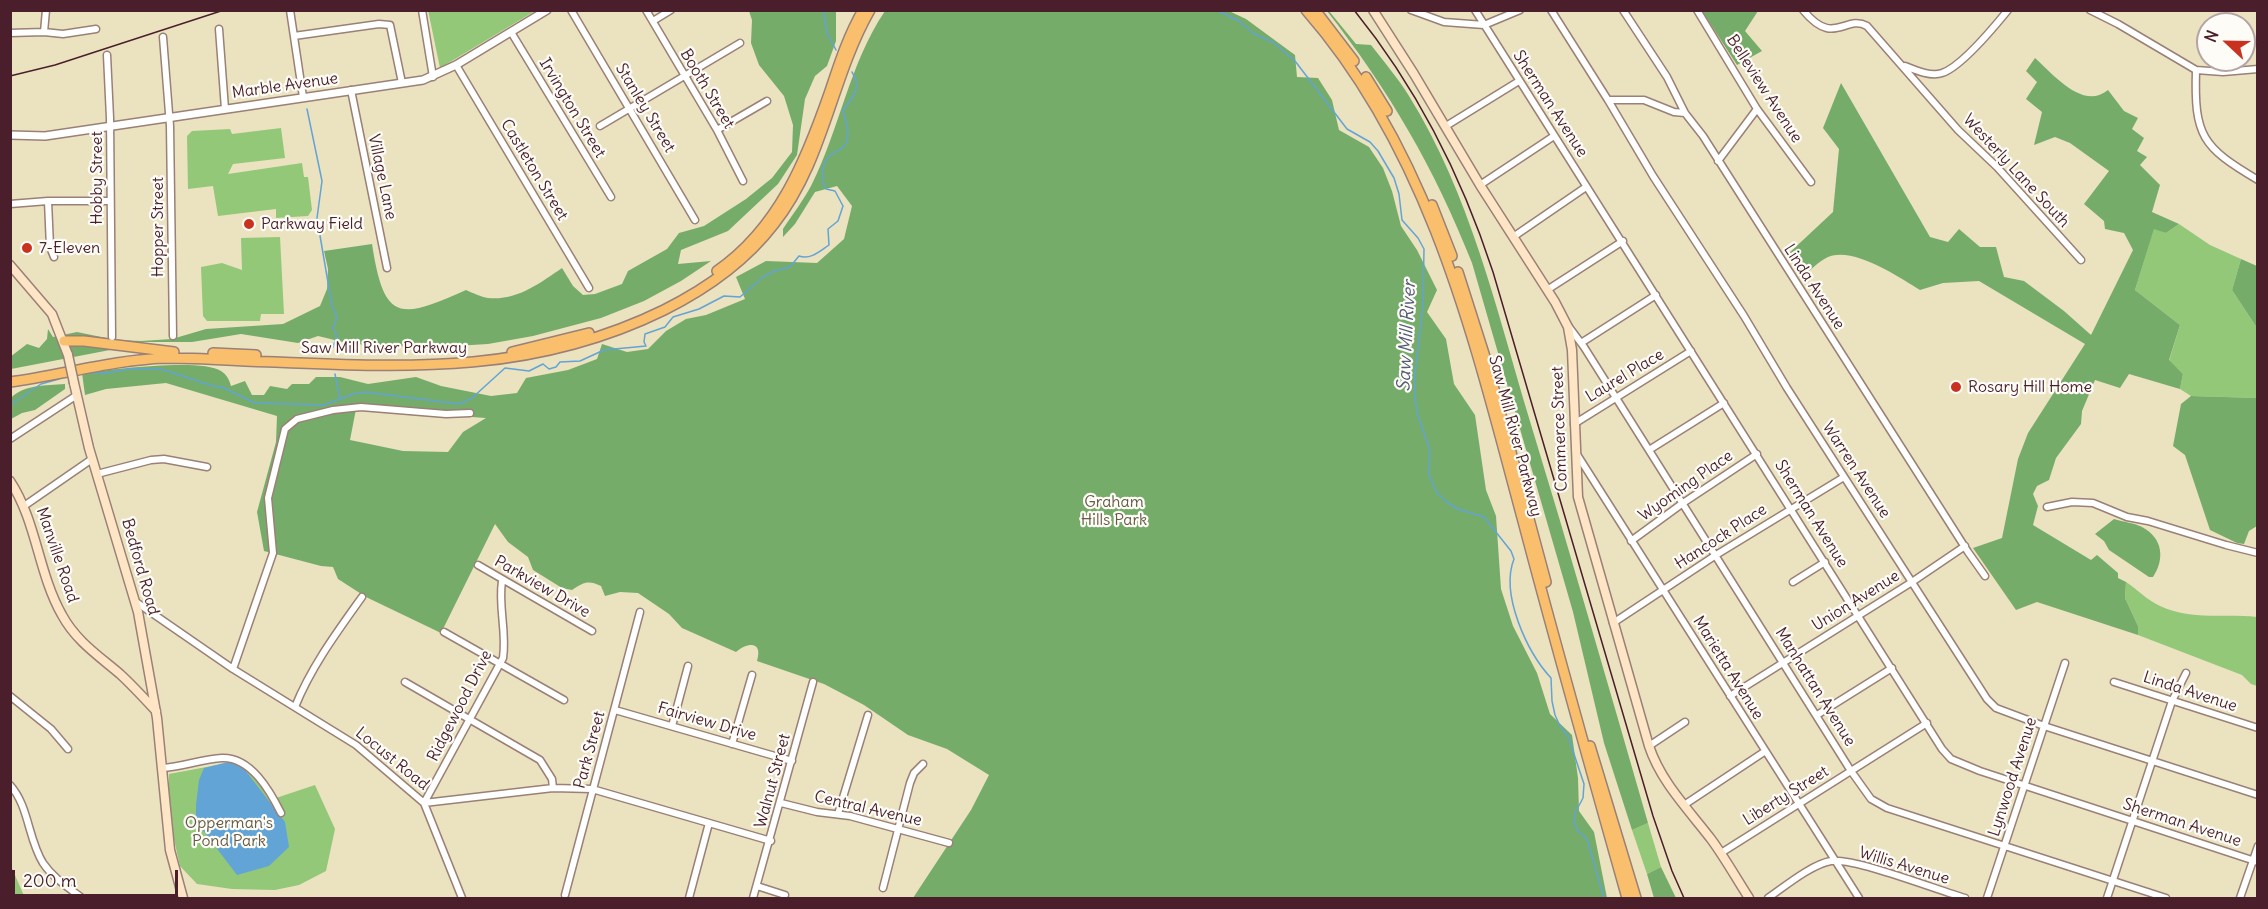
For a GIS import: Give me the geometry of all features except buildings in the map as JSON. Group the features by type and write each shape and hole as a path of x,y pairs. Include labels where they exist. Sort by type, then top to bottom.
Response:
{"highway":[{"name":"Saw Mill River Parkway","path":"10,376 123,356 174,352 396,360 476,356 556,343 613,325 651,309 720,268 750,243 776,211 805,158 846,44 863,10"},
{"name":"Saw Mill River Parkway","path":"10,383 125,361 166,358 398,366 483,362 557,349 633,324 678,302 720,276 748,254 775,224 806,171 855,39 870,10"},
{"name":"Saw Mill River Parkway","path":"1306,10 1347,61 1385,121 1413,175 1450,269 1481,365 1583,746 1627,898"},
{"name":"Saw Mill River Parkway","path":"1315,10 1359,67 1391,119 1423,182 1453,257 1481,344 1589,744 1636,898"},
{"path":"64,341 84,340 174,352"}],"main road":[{"name":"Commerce Street","path":"1372,10 1446,126 1479,185 1547,290 1568,327 1572,350 1578,496 1649,746 1659,771 1721,854 1749,898"},
{"name":"Bedford Road","path":"10,265 49,310 64,341 92,459 136,602 156,711 170,850 183,898"},
{"name":"Manville Road","path":"10,481 14,494 24,506 52,594 64,619 78,638 130,683 156,711"}],"street":[{"path":"44,32 46,10"},
{"path":"290,10 303,97"},
{"path":"422,10 433,77"},
{"name":"Marble Avenue","path":"10,135 36,137 433,77 547,10"},
{"name":"Stanley Street","path":"571,10 696,220"},
{"name":"Booth Street","path":"646,10 717,130 743,181"},
{"path":"653,21 671,10"},
{"path":"1411,10 1444,22 1484,25 1520,10"},
{"name":"Sherman Avenue","path":"1475,10 1942,749 1951,759 1964,766 2255,861"},
{"name":"Warren Avenue","path":"1551,10 1653,176 1706,255 1786,388 1992,705 2044,726 2258,795"},
{"name":"Linda Avenue","path":"1623,10 1667,77 1685,113 1703,136 1985,576"},
{"name":"Belleview Avenue","path":"1697,10 1758,109 1811,182"},
{"name":"Westerly Lane South","path":"1803,10 1822,27 1832,30 1858,23 1864,24 1904,66 1971,144 1997,167 2080,260"},
{"path":"1904,66 1938,74 1948,70 1976,47 2008,10"},
{"path":"2090,10 2196,70"},
{"path":"294,36 379,24 390,25 402,83"},
{"path":"10,33 63,34 96,29"},
{"path":"219,29 225,109"},
{"name":"Irvington Street","path":"511,32 611,197"},
{"name":"Hopper Street","path":"163,37 170,117 173,336"},
{"path":"600,126 740,43"},
{"name":"Hobby Street","path":"107,55 112,337"},
{"name":"Castleton Street","path":"456,65 589,288"},
{"path":"2196,72 2198,119 2202,132 2212,147 2229,163 2258,180"},
{"path":"1446,126 1519,81"},
{"name":"Village Lane","path":"351,90 387,268"},
{"path":"1608,100 1644,100 1674,112 1685,113"},
{"path":"717,130 767,101"},
{"path":"1718,161 1758,109"},
{"path":"1479,185 1554,136"},
{"path":"1513,237 1586,187"},
{"path":"48,201 50,248 54,257"},
{"path":"10,204 48,201 110,201"},
{"path":"1547,290 1623,241"},
{"path":"1581,343 1656,295"},
{"name":"Manhattan Avenue","path":"1568,327 1616,397 1851,771 1871,799 1878,804 2166,898"},
{"name":"Laurel Place","path":"1574,424 1691,351"},
{"path":"10,439 77,395"},
{"path":"1649,450 1724,403"},
{"path":"233,669 273,553 268,498 285,429 297,419 333,410 361,407 446,414 470,413"},
{"name":"Marietta Avenue","path":"1575,452 1859,898"},
{"name":"Wyoming Place","path":"1631,541 1757,454"},
{"path":"24,506 92,459"},
{"path":"97,474 151,460 164,459 207,467"},
{"name":"Hancock Place","path":"1613,623 1716,555 1845,477"},
{"path":"2047,507 2084,501 2127,517 2258,553"},
{"name":"Union Avenue","path":"1730,696 1912,582 1965,546"},
{"path":"1793,582 1825,562"},
{"name":"Parkview Drive","path":"478,565 592,631"},
{"name":"Ridgewood Drive","path":"424,803 500,664 505,645 500,596 502,580"},
{"path":"295,707 316,665 362,597"},
{"name":"Locust Road","path":"136,602 233,669 356,745 424,803 553,788 592,789 771,841"},
{"name":"Park Street","path":"565,895 640,612"},
{"path":"444,632 564,700"},
{"name":"Lynwood Avenue","path":"1987,898 2065,663"},
{"path":"672,726 688,666"},
{"path":"1817,715 1892,668"},
{"path":"2107,898 2172,701 2186,673"},
{"path":"732,744 752,675"},
{"path":"405,682 540,760 552,779 553,788"},
{"name":"Walnut Street","path":"753,898 771,841 813,682"},
{"name":"Linda Avenue","path":"2114,682 2258,728"},
{"path":"10,696 51,729 68,748"},
{"name":"Fairview Drive","path":"615,710 792,761"},
{"path":"838,814 868,715"},
{"path":"1649,746 1685,722"},
{"name":"Liberty Street","path":"1721,854 1927,723"},
{"path":"1684,806 1764,752"},
{"path":"162,768 177,768 222,758 236,760 264,784 281,813"},
{"path":"883,888 910,783 914,773 923,764"},
{"path":"10,785 22,803 34,844 44,864 54,877 82,898"},
{"path":"424,803 462,898"},
{"name":"Central Avenue","path":"781,803 818,812 838,814 949,843"},
{"path":"689,898 709,823"},
{"path":"2240,898 2255,861 2258,846"},
{"path":"1768,898 1799,877 1834,861"},
{"name":"Willis Avenue","path":"1834,861 1862,866 1965,898"},
{"path":"757,886 785,895"}],"green space":[{"path":"428,10 535,10 535,11 440,68"},
{"path":"749,11 836,11 836,41 827,66 815,76 805,99 797,155 778,184 728,231 681,250 678,264 711,261 644,301 601,318 533,336 488,344 438,347 378,346 347,343 318,336 298,343 241,334 192,342 120,342 110,350 11,369 10,357 27,344 39,348 47,339 48,329 53,337 77,332 116,340 141,341 172,339 206,329 283,324 320,306 327,289 328,269 324,251 372,244 382,288 389,301 398,307 410,309 443,300 466,290 488,298 509,297 528,290 562,268 573,286 583,295 595,294 622,284 628,271 667,249 679,233 704,226 746,199 772,178 792,152 793,125 784,96 759,65 751,43 752,20"},
{"name":"Graham Hills Park","path":"885,11 1229,11 1246,19 1295,55 1297,77 1318,78 1332,100 1339,130 1369,147 1383,168 1401,226 1417,250 1437,290 1427,312 1446,339 1454,384 1475,415 1486,490 1496,516 1501,589 1513,626 1537,673 1550,714 1572,735 1578,778 1579,811 1594,832 1607,898 913,898 971,810 989,775 947,749 908,735 864,705 824,684 757,661 758,650 753,645 745,646 736,652 682,628 669,614 638,593 620,592 605,596 601,586 593,583 583,584 572,590 562,588 533,570 528,557 508,542 495,524 441,633 366,597 338,579 333,567 264,551 257,512 276,442 277,416 166,383 106,389 85,395 82,373 195,365 221,371 228,377 231,386 245,381 252,395 264,395 270,386 287,389 292,384 309,384 316,377 340,377 368,384 416,377 441,386 491,396 517,393 526,378 568,370 597,359 602,344 627,352 648,349 666,331 686,319 706,315 745,299 736,277 766,261 817,263 844,239 852,206 837,186 815,192 795,224 783,237 783,229 808,192 821,164 853,75","holes":["356,409 486,418 463,432 448,452 403,451 350,440"]},
{"path":"1327,11 1356,44 1371,45 1405,89 1449,172 1480,252 1648,823 1632,830 1604,743 1573,612 1472,263 1442,195 1409,131 1371,71"},
{"path":"1702,11 1758,11 1745,31 1762,51 1737,65"},
{"path":"2035,58 2059,81 2079,93 2089,96 2108,90 2124,111 2138,118 2132,129 2144,138 2137,151 2147,157 2140,165 2160,185 2152,212 2179,224 2166,233 2154,229 2135,290 2180,325 2169,360 2183,374 2180,389 2129,374 2120,388 2095,380 2082,411 2081,424 2056,458 2049,480 2037,486 2033,494 2038,506 2033,525 2091,560 2097,555 2118,573 2118,578 2126,582 2125,598 2138,626 2138,635 2037,602 2016,610 1973,548 2002,538 2018,459 2028,433 2085,344 1979,281 1943,283 1920,290 1876,264 1863,259 1838,255 1824,259 1802,278 1787,255 1833,212 1839,149 1823,128 1841,83 1930,237 1948,242 1959,229 1980,247 1996,247 2004,277 2024,281 2091,335 2133,250 2124,233 2105,229 2104,221 2084,204 2109,171 2070,143 2055,137 2034,145 2042,112 2026,99 2037,82 2026,71"},
{"path":"281,128 285,158 233,164 228,174 302,163 304,177 308,177 312,210 308,216 276,218 276,209 218,216 213,186 188,189 187,136 192,131 230,129 232,134"},
{"path":"2179,224 2210,245 2241,259 2232,290 2257,328 2257,398 2191,396 2180,389 2183,374 2169,361 2180,325 2135,290 2154,228 2166,233"},
{"path":"280,237 284,314 261,314 260,321 207,321 203,316 201,267 222,263 242,270 241,238"},
{"path":"2241,259 2257,266 2257,328 2232,290"},
{"path":"65,384 65,389 35,410 11,419 11,398 16,393 36,386"},
{"path":"2191,396 2257,398 2257,526 2249,531 2244,544 2210,530 2185,455 2173,446 2181,404"},
{"path":"2114,519 2139,526 2154,537 2160,549 2160,556 2153,577 2149,577 2109,550 2104,541 2095,534"},
{"path":"2126,582 2151,601 2172,611 2196,615 2257,617 2257,686 2251,684 2242,675 2138,635 2138,626 2125,598"},
{"name":"Opperman's Pond Park","path":"228,763 248,772 273,799 315,785 335,829 326,871 299,885 275,890 232,889 197,884 180,866 169,817 169,774"},
{"path":"1648,823 1661,867 1647,874 1632,830"},
{"path":"11,866 25,898 11,898"},
{"path":"1661,867 1676,898 1654,898 1647,874"}],"water":[{"path":"232,761 245,770 285,822 289,847 269,866 237,875 196,821 199,780 204,768"}],"waterway":[{"name":"Saw Mill River","path":"823,10 827,33 836,50"},
{"name":"Saw Mill River","path":"1216,10 1239,21 1254,34 1273,42 1295,61 1347,129 1370,142 1378,151 1394,178 1399,194 1402,220 1418,238 1424,249 1423,304 1415,375 1415,398 1418,416 1430,450 1429,475 1437,493 1458,509 1484,517 1511,551 1514,559 1510,589 1513,605 1525,638 1551,678 1555,715 1568,736 1584,784 1583,798 1575,813 1574,823 1578,831 1587,839 1604,898"},
{"name":"Saw Mill River","path":"89,373 161,369 222,387 255,403 324,405 365,392 459,404 472,398 505,368 529,371 543,364 549,369 556,367 560,362 580,361 604,350 646,346 645,334 665,327 673,317 699,309 724,296 740,297 763,277 774,271 790,267 799,256 811,256 829,245 828,229 838,221 843,206 835,191 826,189 823,170 828,157 840,150 846,143 848,130 843,110 855,92 856,83 852,72"},
{"path":"307,109 322,181 317,218 332,306 337,317 333,328 337,336 333,347"},
{"path":"335,374 340,398"},
{"name":"Saw Mill River","path":"10,405 41,384 59,379"}],"railway":[{"path":"10,76 55,65 224,10"},
{"path":"1354,10 1398,71 1436,135 1481,237 1653,816 1684,898"}],"place":[{"name":"Parkway Field","path":"249,224"},
{"name":"7-Eleven","path":"27,248"},
{"name":"Rosary Hill Home","path":"1956,387"}]}
